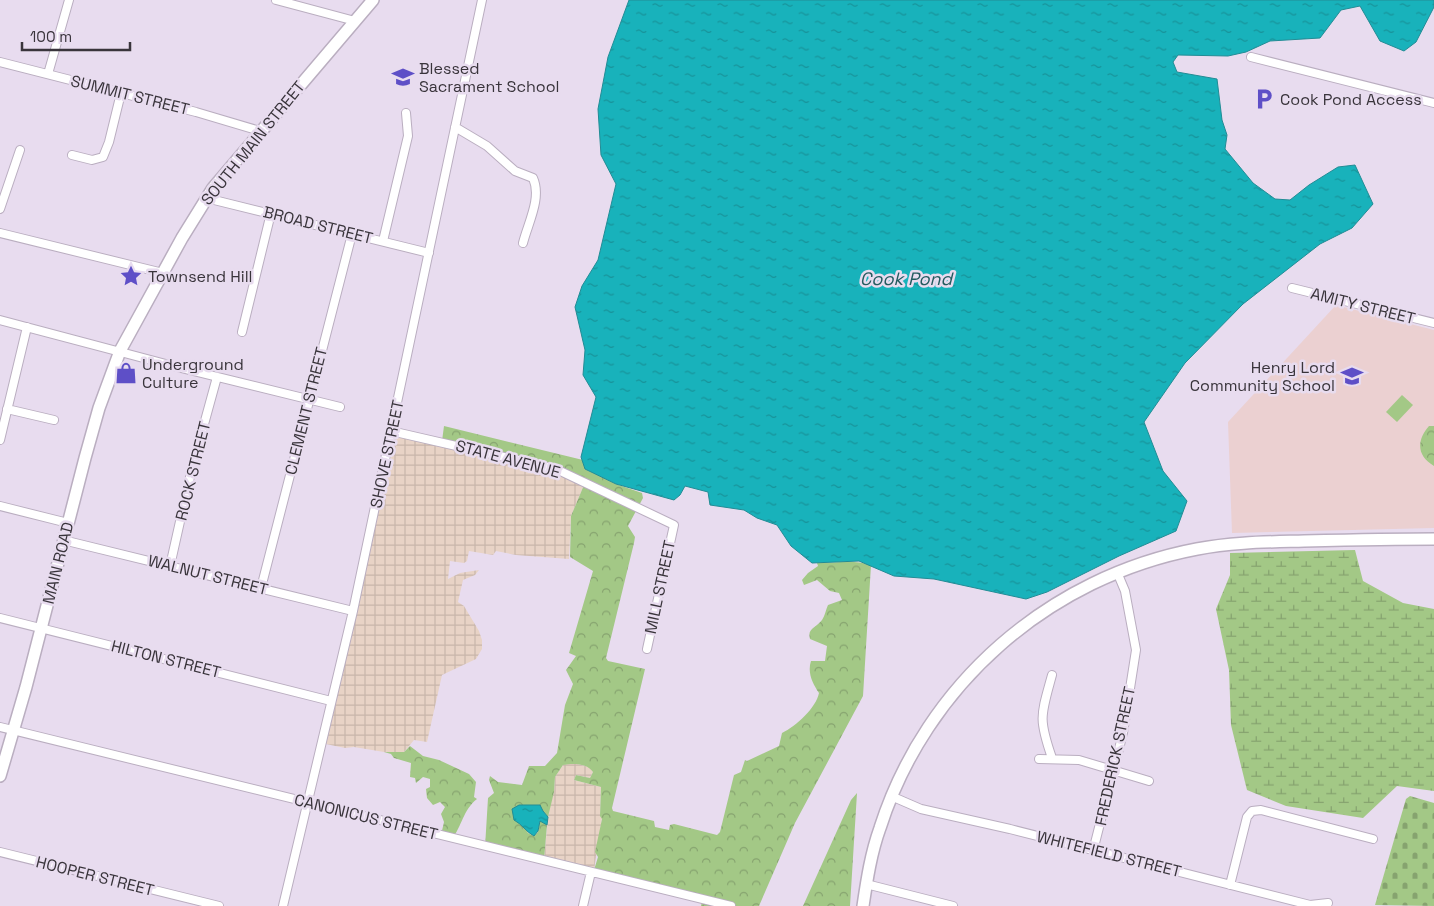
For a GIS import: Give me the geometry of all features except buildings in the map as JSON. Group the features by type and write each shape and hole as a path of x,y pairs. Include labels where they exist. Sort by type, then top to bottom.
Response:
{"main road":[{"name":"SOUTH MAIN STREET","path":"120,351 206,198 260,131 373,0"},
{"name":"MAIN ROAD","path":"0,776 14,731 99,408 120,351"},
{"path":"863,906 874,845 891,796 908,760 929,725 947,700 979,664 1012,634 1047,609 1083,588 1117,572 1180,552 1227,544 1434,538"}],"street":[{"path":"48,74 69,0"},
{"path":"276,0 355,21"},
{"name":"SHOVE STREET","path":"283,906 353,611 482,0"},
{"path":"1251,57 1434,103"},
{"name":"SUMMIT STREET","path":"0,62 260,131"},
{"path":"72,155 92,160 103,157 109,142 121,93"},
{"path":"383,242 408,136 406,114"},
{"path":"455,127 496,152 515,170 533,178 536,185 534,202 522,242"},
{"path":"0,209 20,150"},
{"name":"BROAD STREET","path":"206,198 430,253"},
{"path":"242,332 271,214"},
{"path":"0,233 163,273"},
{"name":"CLEMENT STREET","path":"261,588 352,234"},
{"name":"AMITY STREET","path":"1292,288 1434,323"},
{"path":"0,320 216,377 340,407"},
{"path":"0,440 27,327"},
{"name":"ROCK STREET","path":"170,566 192,468 216,377"},
{"path":"7,409 54,420"},
{"name":"STATE AVENUE","path":"392,431 556,469 674,525"},
{"path":"0,506 68,523"},
{"name":"MILL STREET","path":"647,649 674,525"},
{"name":"WALNUT STREET","path":"63,540 353,611"},
{"name":"FREDERICK STREET","path":"1093,851 1123,733 1136,650 1125,590 1117,572"},
{"name":"HILTON STREET","path":"0,618 331,701"},
{"path":"1052,675 1041,718 1043,732 1052,758"},
{"name":"CANONICUS STREET","path":"0,728 731,906"},
{"path":"1039,759 1079,760 1149,781"},
{"name":"WHITEFIELD STREET","path":"891,796 921,809 1010,829 1310,905 1328,903"},
{"path":"1230,885 1247,817 1252,811 1261,810 1373,839"},
{"name":"HOOPER STREET","path":"0,852 219,906"},
{"path":"583,906 591,872"},
{"path":"866,884 953,906"}],"shaded area":[{"name":"Henry Lord Community School","path":"1336,305 1434,330 1434,528 1232,533 1228,422"},
{"path":"391,432 540,463 584,485 571,516 569,559 516,555 496,551 493,555 469,551 467,561 464,563 450,561 448,579 460,573 479,570 475,575 463,580 458,602 464,606 479,631 482,649 476,659 442,675 427,742 414,740 404,752 384,752 354,747 345,748 321,743"},
{"path":"573,763 590,767 593,772 590,778 576,775 574,780 601,787 600,816 602,818 594,870 544,860 549,807 554,792 555,777 563,765"}],"green space":[{"path":"1402,395 1413,405 1397,422 1386,412"},
{"path":"444,426 583,460 585,469 616,484 642,493 643,498 628,526 635,537 634,543 606,658 608,661 645,669 612,808 613,811 654,821 655,827 669,830 670,825 674,824 717,835 720,832 734,775 741,772 745,760 747,761 779,746 782,733 805,716 814,705 819,693 811,678 810,665 811,661 825,661 827,646 810,639 809,635 824,617 828,605 842,600 839,593 830,591 817,580 804,585 802,580 818,566 817,563 851,562 871,565 863,696 795,823 759,906 701,906 702,901 594,870 598,857 595,852 602,819 600,816 601,787 574,780 576,775 590,778 593,772 580,764 563,765 555,777 554,792 548,817 543,811 523,825 528,833 534,836 538,832 540,820 547,825 544,860 485,847 488,798 494,793 489,780 490,776 498,782 522,785 529,766 545,766 557,753 565,705 573,684 566,670 576,656 569,653 593,571 570,557 571,516 584,485 555,468 442,441"},
{"path":"1429,426 1434,426 1434,466 1424,458 1420,448 1422,437"},
{"path":"1355,550 1363,581 1403,603 1434,609 1434,791 1397,786 1363,818 1286,806 1247,790 1231,725 1229,670 1216,609 1230,575 1230,553"},
{"path":"410,746 423,756 439,760 469,774 476,782 474,797 477,799 472,803 452,839 441,835 444,822 441,814 445,807 440,802 433,805 427,798 426,789 430,787 430,779 423,777 416,783 415,778 410,777 411,763 394,758 391,754 384,752 404,752"},
{"path":"857,793 850,906 803,906 851,800"},
{"path":"1410,796 1434,803 1434,906 1375,905 1406,799"}],"water":[{"name":"Cook Pond","path":"629,0 1434,0 1434,7 1416,42 1404,51 1380,41 1360,6 1341,10 1320,38 1270,41 1246,52 1228,56 1178,55 1173,62 1177,72 1217,79 1222,120 1227,135 1225,149 1253,183 1275,199 1290,200 1309,185 1338,167 1355,165 1373,204 1352,228 1320,244 1243,304 1185,363 1144,422 1163,471 1187,501 1176,531 1119,556 1047,592 1026,599 934,579 894,576 859,561 812,563 791,546 777,525 757,518 744,510 710,505 708,492 685,486 680,495 674,500 616,484 585,469 581,457 596,397 583,375 585,350 575,307 582,286 598,260 616,184 601,155 598,109 608,57"},
{"path":"519,805 540,805 548,817 547,825 540,821 538,831 534,836 514,820 512,809"}],"place":[{"name":"Blessed Sacrament School","path":"403,77"},
{"name":"Cook Pond Access","path":"1264,99"},
{"name":"Townsend Hill","path":"131,276"},
{"name":"Underground Culture","path":"126,373"},
{"name":"Henry Lord Community School","path":"1352,376"}]}
